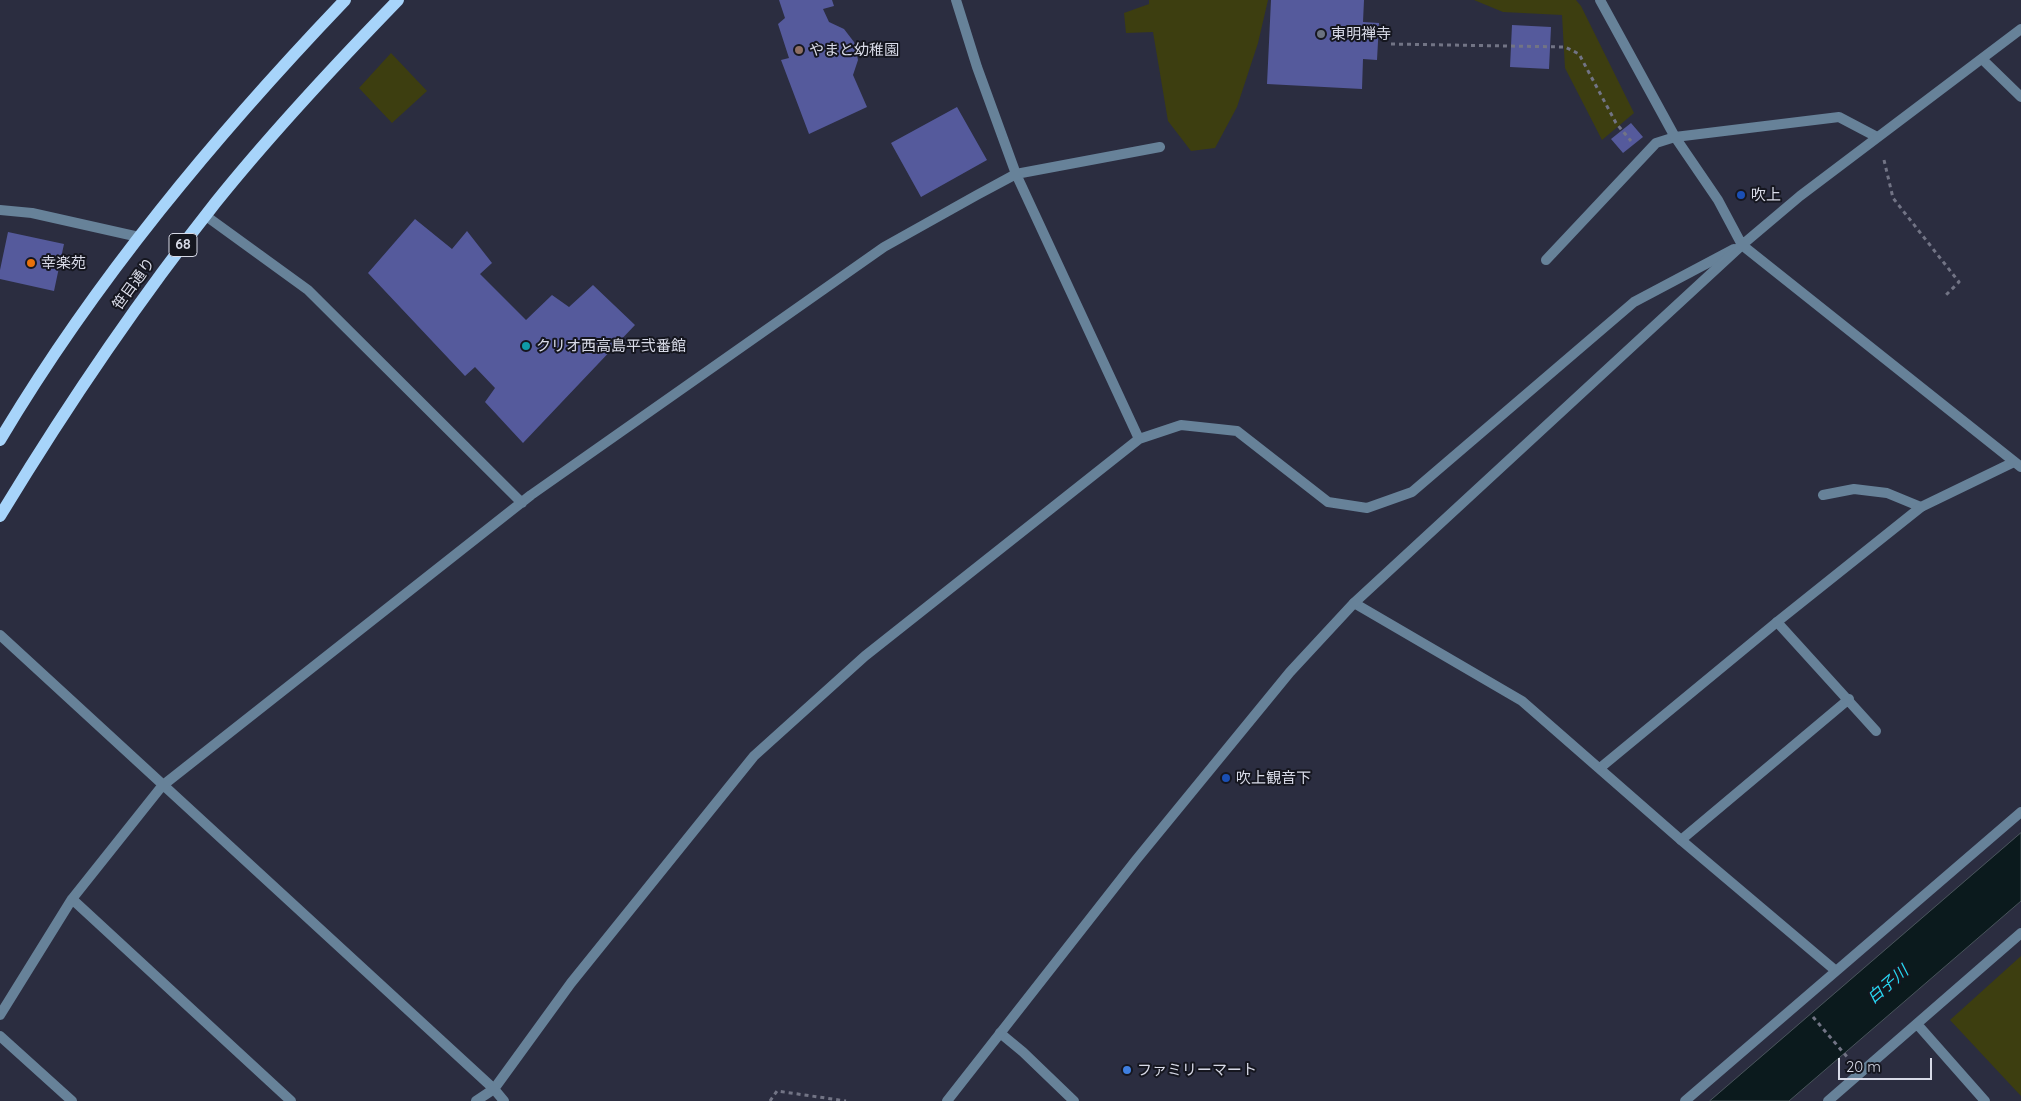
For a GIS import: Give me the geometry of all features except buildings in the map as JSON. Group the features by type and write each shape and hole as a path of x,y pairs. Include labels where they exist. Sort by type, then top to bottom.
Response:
{"main road":[{"name":"笹目通り","path":"0,440 17,411 71,331 140,237 250,102 345,0"},
{"name":"笹目通り","path":"0,516 59,420 125,325 206,216 292,114 398,0"}],"street":[{"path":"956,0 977,67 1016,174 1139,439"},
{"path":"1600,0 1675,136 1718,200 1742,245 2018,464 1920,507 1600,768"},
{"path":"947,1101 1130,868 1278,688 1354,603 1742,245 1800,196 2021,29"},
{"path":"1982,59 2021,97"},
{"path":"1546,260 1656,142 1675,136 1839,117 1874,140"},
{"path":"0,1015 72,899 162,786 522,502 884,247 1016,174 1160,147"},
{"path":"0,210 32,214 140,237"},
{"path":"206,216 308,290 522,502"},
{"path":"476,1101 494,1089 571,983 754,756 865,656 1139,439 1181,425 1237,431 1328,502 1368,508 1412,492 1634,302 1742,245"},
{"path":"1823,495 1854,489 1887,493 1920,507"},
{"path":"1354,603 1522,700 1681,840 1836,971"},
{"path":"1777,622 1876,731"},
{"path":"0,634 162,786 494,1089 504,1101"},
{"path":"1681,840 1848,700"},
{"path":"1685,1101 2021,812"},
{"path":"72,899 291,1101"},
{"path":"1828,1101 2021,933"},
{"path":"1917,1024 1985,1101"},
{"path":"1000,1033 1023,1052 1074,1101"},
{"path":"0,1036 72,1101"}],"path":[{"path":"1391,44 1565,47 1579,54 1616,122 1632,143"},
{"path":"1874,140 1882,155 1893,198 1959,282 1945,296"},
{"path":"1808,1011 1849,1059"},
{"path":"770,1101 777,1091 846,1101"}],"shaded area":[{"path":"1149,0 1268,0 1258,43 1237,107 1215,148 1191,151 1168,121 1153,32 1126,33 1124,13 1149,4"},
{"path":"1474,0 1576,0 1581,6 1634,113 1602,140 1565,68 1562,15 1503,12"},
{"path":"391,53 427,91 392,123 359,88"},
{"path":"2021,956 2021,1096 1950,1020"}],"water":[{"name":"白子川","path":"2021,833 2021,901 1789,1101 1710,1101"}],"place":[{"name":"東明禅寺","path":"1321,34"},
{"name":"やまと幼稚園","path":"799,50"},
{"name":"吹上","path":"1741,195"},
{"name":"幸楽苑","path":"31,263"},
{"name":"クリオ西高島平弐番館","path":"526,346"},
{"name":"吹上観音下","path":"1226,778"},
{"name":"ファミリーマート","path":"1127,1070"}]}
